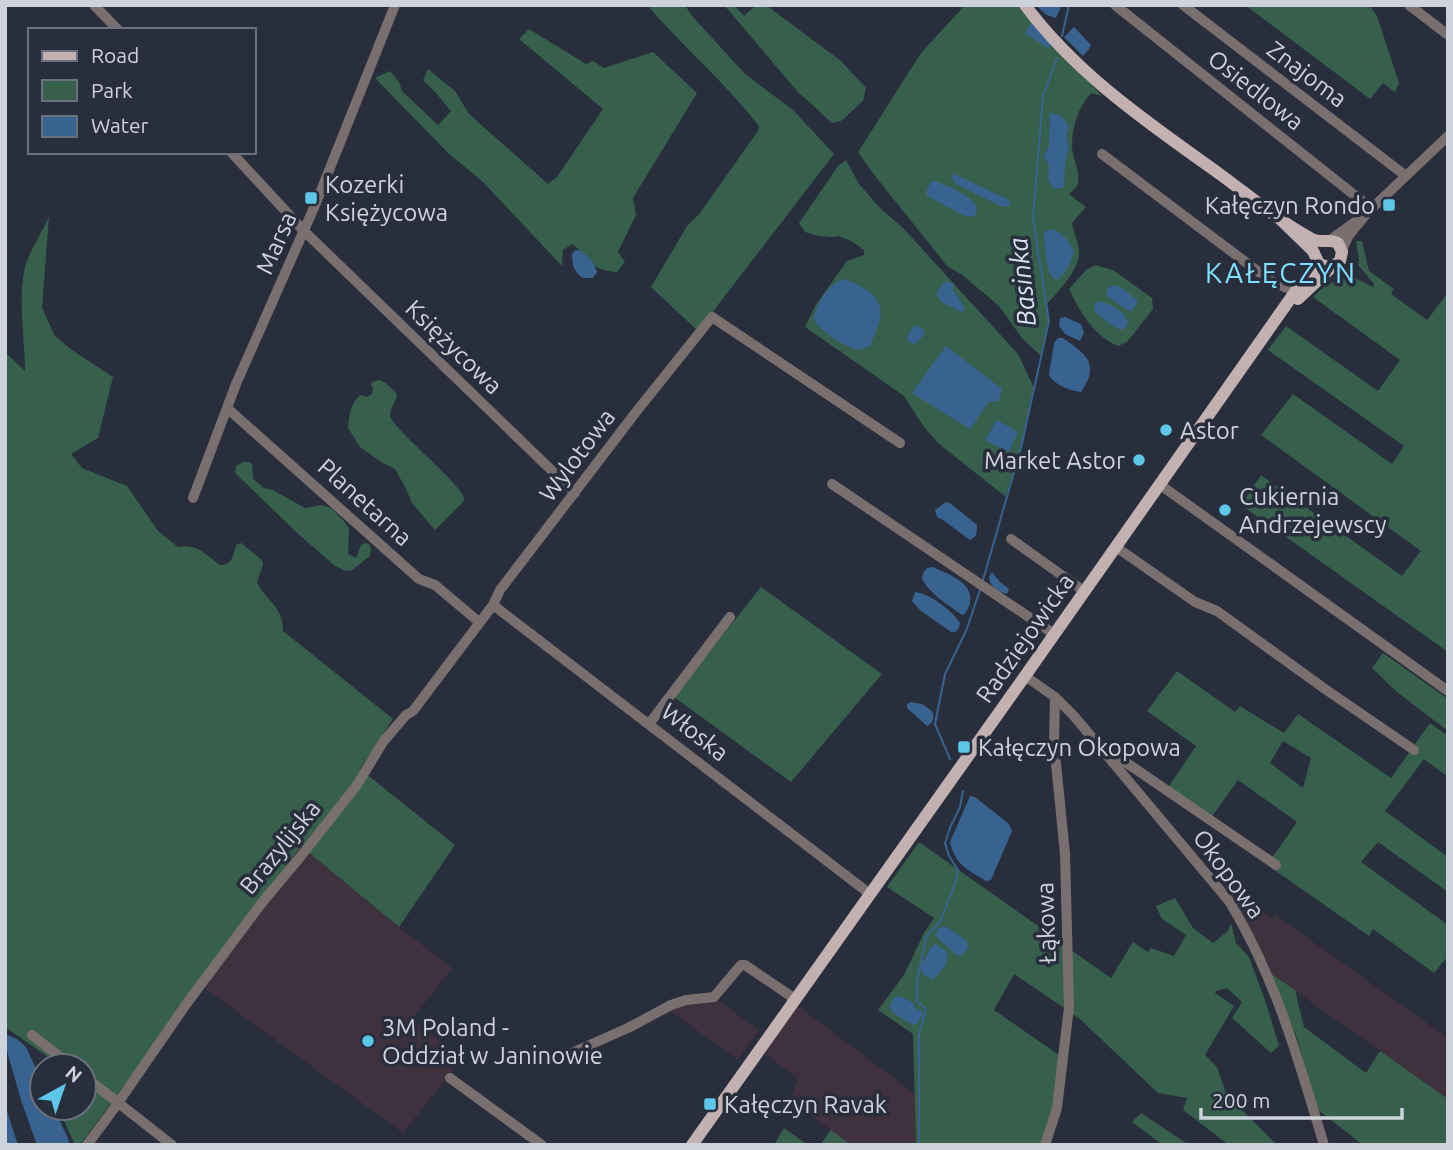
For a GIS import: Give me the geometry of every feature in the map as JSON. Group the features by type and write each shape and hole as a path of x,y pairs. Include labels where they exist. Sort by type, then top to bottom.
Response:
{"main road":[{"path":"1025,5 1062,49 1106,91 1313,240 1338,243 1342,250 1340,261 1332,267 1323,266 1278,217"},
{"path":"1292,232 1304,248 1309,261 1295,292"},
{"path":"1316,257 1318,245 1326,241"},
{"name":"Radziejowicka","path":"692,1145 1314,267 1316,257"},
{"name":"Radziejowicka","path":"1271,327 1332,267"}],"street":[{"path":"94,5 116,28"},
{"name":"Marsa","path":"192,498 395,5"},
{"name":"Osiedlowa","path":"1115,5 1370,211"},
{"name":"Znajoma","path":"1183,5 1406,176"},
{"path":"1409,5 1448,35"},
{"path":"1342,250 1345,242 1370,211 1448,136"},
{"name":"Księżycowa","path":"233,154 304,231 575,493"},
{"path":"1102,154 1260,272 1295,292"},
{"path":"1326,241 1370,211"},
{"name":"Wylotowa","path":"479,622 493,605 500,590 712,317 900,443"},
{"name":"Planetarna","path":"227,408 419,579 435,585 479,622"},
{"path":"832,484 1054,634"},
{"path":"1159,484 1448,691"},
{"path":"1010,539 1084,592"},
{"path":"1116,547 1195,602 1217,611 1325,690 1414,750"},
{"name":"Włoska","path":"493,605 870,894"},
{"path":"649,724 730,617"},
{"name":"Brazylijska","path":"87,1145 261,904 357,785 383,741 413,711 479,622"},
{"name":"Okopowa","path":"1025,676 1055,697 1229,901 1258,955 1296,1049 1324,1145"},
{"name":"Łąkowa","path":"1045,1145 1057,1108 1069,1007 1065,854 1054,743 1055,697"},
{"path":"1112,762 1121,759 1276,865"},
{"path":"567,1058 574,1052 671,1005 686,1000 714,997 741,965 795,999"},
{"path":"32,1035 53,1052"},
{"path":"450,1078 542,1145"},
{"path":"98,1087 172,1145"}],"shaded area":[{"path":"301,846 452,968 412,1019 462,1058 403,1133 199,984"},
{"path":"1225,882 1272,918 1275,915 1448,1038 1448,1099 1270,973 1219,885"},
{"path":"716,999 759,1030 738,1060 669,1010 686,1003"},
{"path":"798,1006 915,1094 916,1145 851,1145 790,1100 798,1078 764,1053"}],"green space":[{"path":"647,5 685,5 745,74 793,110 834,154 698,331 651,287 687,226 700,213 759,126"},
{"path":"724,5 734,5 744,16 756,5 766,5 841,61 866,88 863,101 841,121 832,123 797,91"},
{"path":"965,5 1022,5 1102,96 1091,93 1079,111 1073,132 1073,156 1078,181 1069,194 1086,207 1072,223 1079,258 1068,280 1047,304 1049,321 1041,356 1022,338 999,306 961,274 948,267 858,152 921,53"},
{"path":"1245,5 1369,5 1377,16 1399,83 1395,92 1383,83 1370,99"},
{"path":"529,29 586,64 593,61 604,68 653,52 697,93 633,198 636,215 618,252 625,262 617,272 595,266 572,244 563,250 562,266 482,181 449,154 375,78 390,71 402,91 438,125 451,111 423,80 428,69 455,91 469,114 548,184 557,177 603,109 519,39"},
{"path":"846,160 859,184 879,207 903,228 1018,354 1034,388 1021,448 1006,497 939,444 924,427 904,396 805,327 815,306 847,261 864,255 864,250 851,241 839,236 819,236 805,232 799,223 838,166"},
{"path":"49,217 42,308 55,336 113,377 98,438 71,454 82,468 127,486 158,531 178,547 196,548 224,565 230,562 236,545 241,543 262,560 257,582 277,610 283,631 393,719 360,769 455,845 399,927 301,846 98,1121 98,1052 41,1052 5,1027 5,352 25,371 22,284 31,252"},
{"path":"1356,241 1362,241 1369,271 1394,289 1391,294 1427,320 1448,293 1448,652 1241,505 1261,475 1402,576 1421,551 1261,435 1293,394 1392,464 1404,446 1268,350 1286,326 1378,391 1400,360 1313,297 1326,285 1351,276 1373,287 1374,284 1358,265"},
{"path":"1095,265 1113,270 1152,298 1153,309 1127,342 1118,346 1095,330 1083,315 1069,289 1086,270"},
{"path":"380,380 397,394 390,412 393,421 463,495 461,504 435,530 412,503 395,469 360,447 348,428 354,403 360,395 367,397 372,394 372,382"},
{"path":"243,462 252,464 253,479 264,488 273,490 305,508 321,505 331,508 349,528 348,554 356,558 361,545 365,543 369,544 371,549 370,556 352,570 346,571 335,566 235,473 236,466"},
{"path":"761,587 882,674 791,782 674,697"},
{"path":"1383,653 1448,699 1448,731 1397,692 1372,668"},
{"path":"1177,671 1235,712 1240,706 1284,733 1298,714 1391,778 1430,723 1448,736 1448,777 1424,759 1385,811 1448,857 1448,892 1378,842 1361,862 1448,925 1448,956 1434,973 1373,929 1369,936 1267,865 1297,822 1238,780 1208,822 1165,792 1196,746 1147,711","holes":["1283,741 1311,758 1303,788 1270,763"]},
{"path":"919,842 1065,945 1067,1010 1014,974 994,1010 1059,1055 1053,1105 1041,1145 916,1145 913,1034 878,1010 904,975 934,918 887,887"},
{"path":"1175,898 1193,928 1213,943 1228,931 1231,923 1236,943 1249,957 1279,1046 1271,1053 1232,1018 1242,1002 1227,988 1215,993 1234,1006 1205,1055 1217,1067 1226,1094 1277,1145 1229,1145 1183,1110 1187,1098 1158,1093 1071,1013 1071,950 1111,978 1133,942 1148,952 1151,948 1174,956 1186,935 1162,919 1156,906"},
{"path":"1270,973 1295,990 1304,1027 1366,1073 1380,1051 1448,1099 1448,1145 1363,1145 1318,1110 1297,1038"},
{"path":"1141,1113 1189,1145 1163,1145 1132,1122"},
{"path":"64,1122 97,1122 80,1145 75,1145"},
{"path":"784,1128 808,1145 774,1145"},
{"path":"831,1130 851,1145 820,1145"}],"water":[{"path":"1035,5 1061,7 1056,18 1047,15"},
{"path":"1033,19 1052,41 1049,48 1025,34"},
{"path":"1074,27 1091,45 1083,56 1064,37"},
{"path":"1050,113 1062,118 1069,128 1066,134 1069,147 1064,187 1054,189 1048,179 1049,166 1044,156 1049,146"},
{"path":"954,174 1009,200 1010,205 1001,206 956,184 951,177"},
{"path":"932,181 969,198 977,208 974,217 963,215 929,197 926,191"},
{"path":"1050,229 1065,237 1074,252 1066,271 1057,280 1050,274 1046,257 1044,232"},
{"path":"576,250 587,255 592,261 597,272 593,278 583,278 576,271 572,254"},
{"path":"842,279 868,291 879,303 879,324 870,346 858,350 833,338 813,319 823,296"},
{"path":"943,283 953,283 953,290 965,308 962,312 942,302 936,294"},
{"path":"1114,285 1138,301 1133,310 1128,311 1106,295 1108,288"},
{"path":"1099,301 1123,314 1128,322 1125,328 1121,330 1113,326 1094,310"},
{"path":"1065,317 1081,324 1084,333 1080,341 1065,334 1059,326 1060,318"},
{"path":"914,326 925,331 914,345 906,339"},
{"path":"1058,338 1063,338 1088,360 1090,374 1081,392 1062,386 1049,375 1054,343"},
{"path":"946,346 1002,389 999,401 989,402 970,429 912,393"},
{"path":"997,420 1018,432 1009,452 985,440"},
{"path":"946,502 977,525 972,539 937,517 935,510"},
{"path":"933,567 964,584 970,597 965,614 962,615 945,603 926,585 922,579 923,573 927,568"},
{"path":"992,572 1009,589 1007,594 993,586 989,577"},
{"path":"915,592 934,599 946,608 960,623 959,628 951,632 921,611 912,601"},
{"path":"907,704 922,704 932,711 933,718 929,725 907,708"},
{"path":"970,796 975,797 1009,824 1012,831 991,880 986,881 963,866 955,856 950,842"},
{"path":"940,927 947,927 967,941 968,948 961,956 955,954 937,937 935,934"},
{"path":"936,944 947,952 948,956 944,968 933,980 923,974 920,968 931,947"},
{"path":"899,996 922,1011 923,1014 916,1025 901,1018 889,1007 894,998"},
{"path":"5,1034 17,1039 28,1052 28,1120 21,1100 5,1044"},
{"path":"5,1105 18,1145 5,1145"},
{"path":"29,1122 60,1122 69,1145 37,1145"}],"waterway":[{"path":"1062,36 1069,5"},
{"name":"Basinka","path":"983,580 1021,448 1049,321 1033,219 1043,96 1057,58"},
{"path":"950,759 935,724 945,674 966,631 980,590"},
{"path":"919,1145 919,1033 926,1009 917,1001 917,981 926,937 940,922 956,881 958,870 945,843 960,807 963,791"}],"place":[{"name":"Kozerki Księżycowa","path":"311,198"},
{"name":"Kałęczyn Rondo","path":"1389,205"},
{"name":"Astor","path":"1166,430"},
{"name":"Market Astor","path":"1139,460"},
{"name":"Cukiernia Andrzejewscy","path":"1225,510"},
{"name":"Kałęczyn Okopowa","path":"964,747"},
{"name":"3M Poland - Oddział w Janinowie","path":"368,1041"},
{"name":"Kałęczyn Ravak","path":"710,1104"}],"district":[{"name":"KAŁĘCZYN","path":"1281,272"}]}
